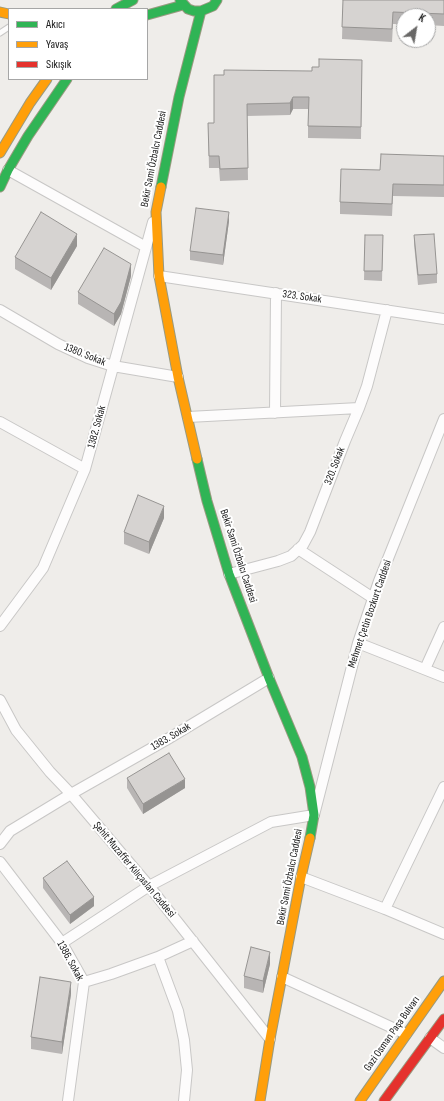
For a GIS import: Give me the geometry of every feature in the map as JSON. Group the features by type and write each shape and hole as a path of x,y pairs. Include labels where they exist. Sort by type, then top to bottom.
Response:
{"street":[{"path":"118,8 133,0"},
{"path":"148,16 181,2 188,9 201,12 213,6 217,0"},
{"name":"Bekir Sami Özbalcı Caddesi","path":"201,12 179,97 156,212 156,247 159,276 178,377 207,501 229,574 269,678 302,757 310,787 314,815 270,1039 260,1101"},
{"path":"0,153 30,103 46,80"},
{"path":"0,187 28,136 66,80"},
{"path":"8,170 146,247"},
{"name":"1382. Sokak","path":"0,626 43,568 85,469 156,212"},
{"name":"323. Sokak","path":"159,276 444,319"},
{"path":"275,414 276,293"},
{"name":"1380. Sokak","path":"0,310 58,344 88,358 113,366 178,377"},
{"name":"320. Sokak","path":"229,574 291,556 303,545 310,532 367,386 387,310"},
{"path":"188,417 275,414 359,408"},
{"name":"Mehmet Çetin Bozkurt Caddesi","path":"314,815 358,643 373,598 444,419"},
{"path":"0,422 85,469"},
{"path":"298,549 373,598"},
{"path":"425,669 444,627"},
{"path":"358,643 444,678"},
{"name":"1383. Sokak","path":"0,844 10,831 269,678"},
{"name":"Şehit Muzaffer Kılıçaslan Caddesi","path":"0,700 16,730 50,772 71,794 149,886 270,1039"},
{"path":"385,909 444,787"},
{"path":"62,943 149,886 271,822 314,815"},
{"name":"1386. Sokak","path":"0,862 62,943 84,982 68,1101"},
{"path":"301,877 385,909 444,934"},
{"path":"84,982 158,957 193,941"},
{"path":"158,957 178,1011 184,1040 187,1070 184,1101"},
{"path":"282,977 406,1034"},
{"name":"Gazi Osman Paşa Bulvarı","path":"360,1101 444,981"},
{"path":"384,1101 444,1019"},
{"path":"430,1038 444,1048"}],"building":[{"path":"343,0 444,0 444,14 436,14 436,8 396,8 396,12 393,12 392,29 342,27"},
{"path":"319,59 362,60 361,127 308,126 309,97 293,97 290,103 247,104 248,168 220,169 219,156 209,156 208,123 214,123 214,75 224,75 224,70 312,71 312,67 319,67"},
{"path":"381,154 444,156 444,185 393,184 392,204 340,202 341,169 380,170"},
{"path":"196,208 229,212 223,255 190,251"},
{"path":"41,212 77,234 51,278 15,257"},
{"path":"434,234 437,274 418,275 414,235"},
{"path":"365,235 383,235 382,271 364,271"},
{"path":"104,248 131,264 121,302 114,314 78,292"},
{"path":"138,495 164,506 149,542 124,532"},
{"path":"169,753 185,779 143,804 127,778"},
{"path":"67,861 94,897 70,915 43,878"},
{"path":"251,947 270,952 263,981 244,976"},
{"path":"40,977 71,982 62,1042 31,1037"}],"traffic: fast":[{"path":"118,8 133,0"},
{"path":"180,0 188,9 194,11 201,11 213,6 217,0"},
{"path":"148,15 183,5"},
{"path":"161,187 179,97 201,11"},
{"path":"0,187 28,136 66,80"},
{"path":"197,459 207,501 229,574 269,678 302,757 310,787 314,815 310,838"}],"traffic: slow":[{"path":"0,12 8,14"},
{"path":"0,153 30,103 46,80"},
{"path":"161,187 156,212 159,276 178,377 197,459"},
{"path":"260,1101 270,1039 301,877 310,838"},
{"path":"360,1101 444,981"}],"traffic: jam":[{"path":"384,1101 444,1019"}]}
